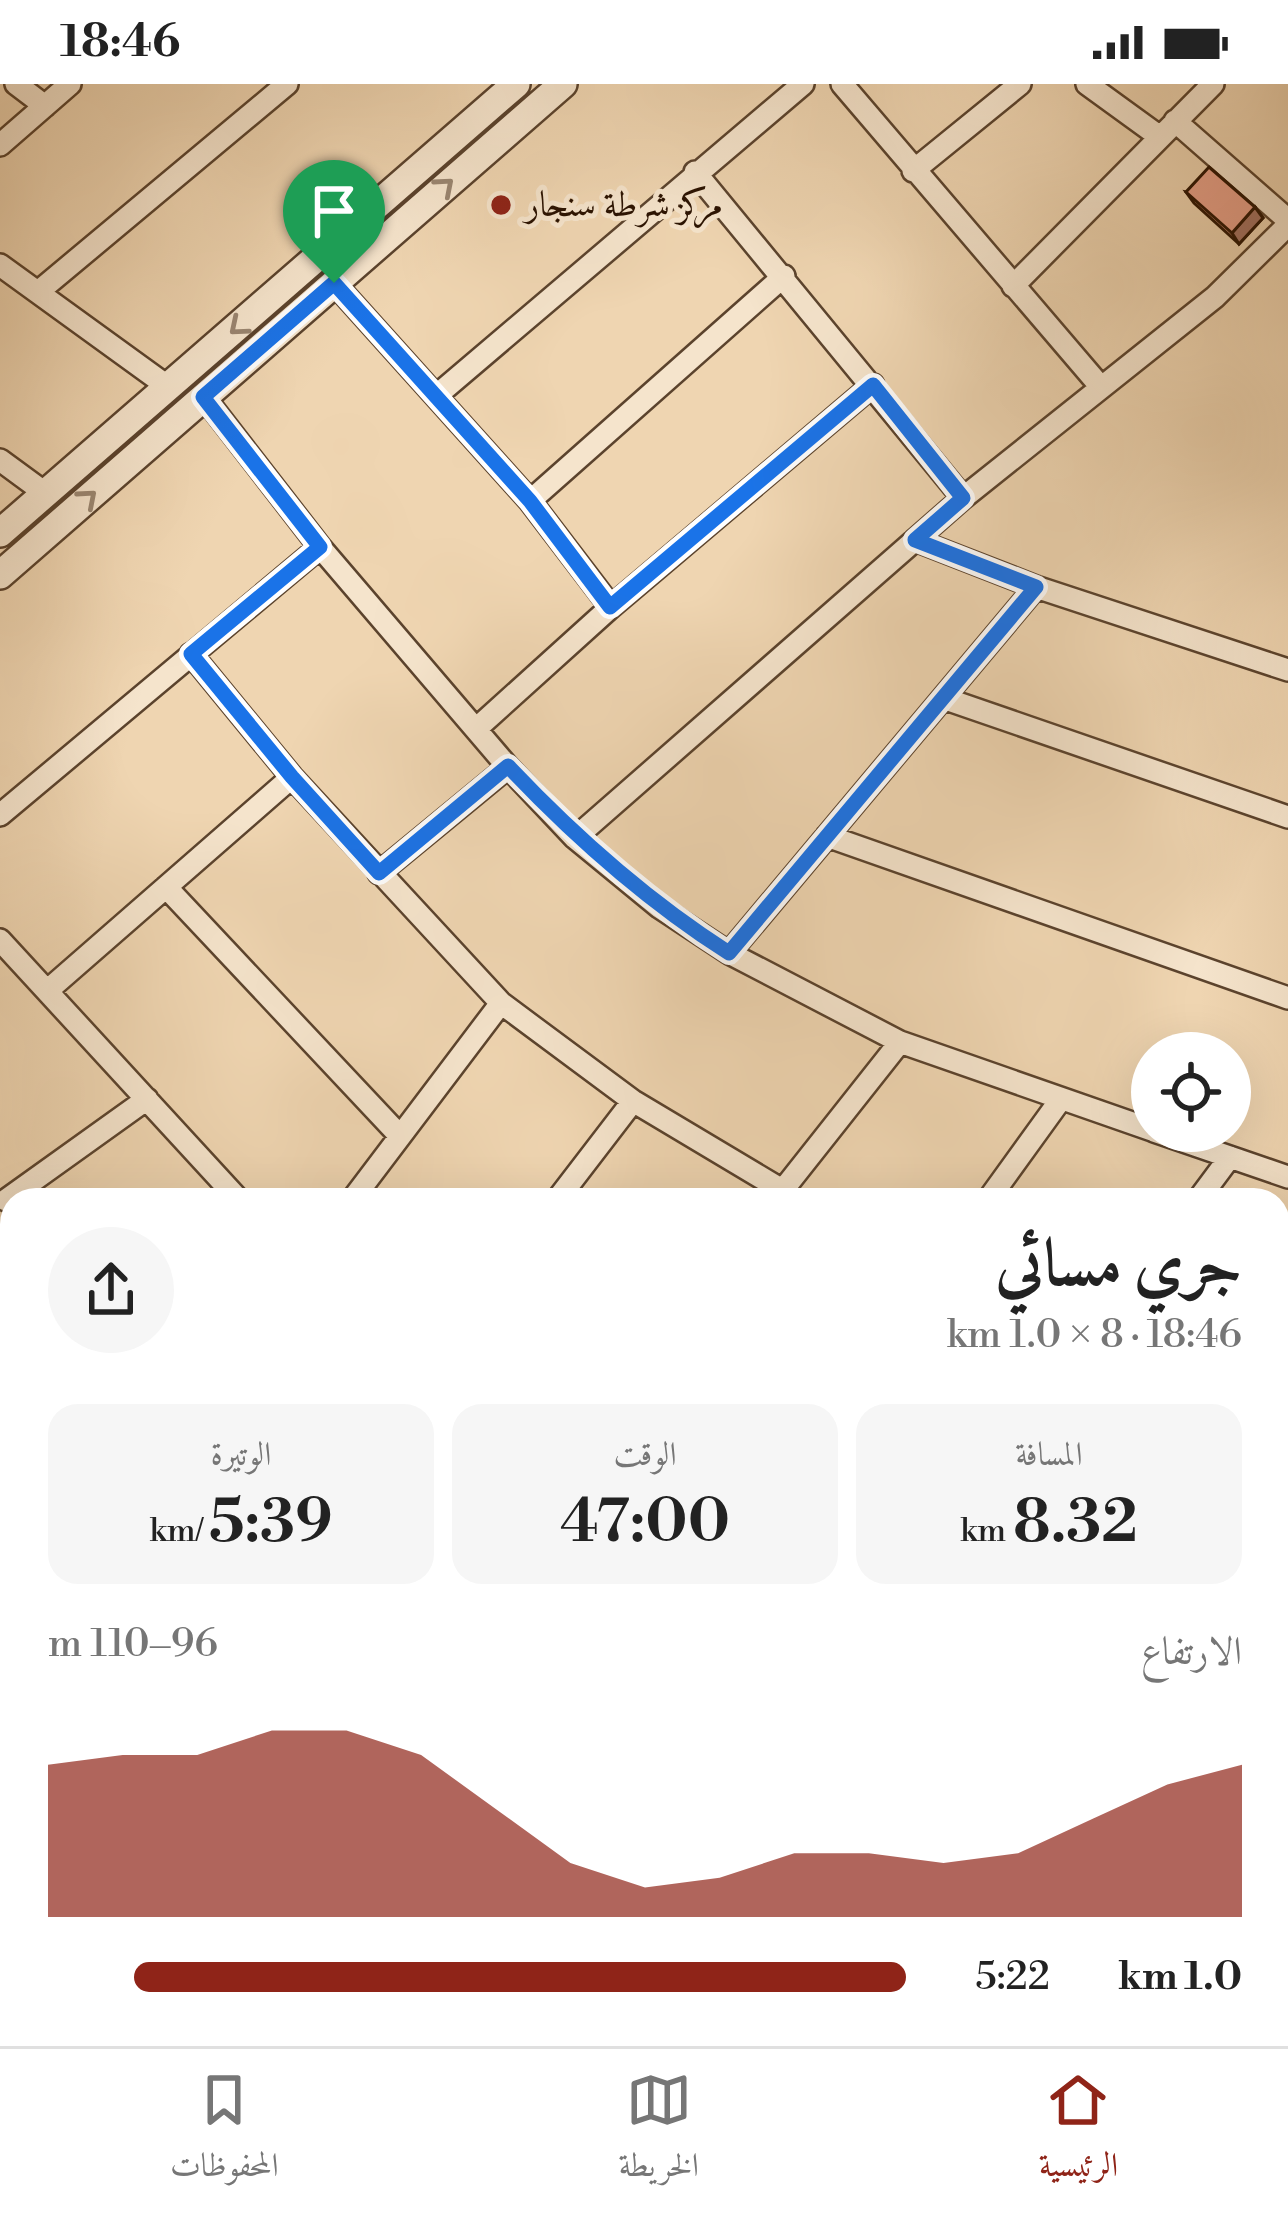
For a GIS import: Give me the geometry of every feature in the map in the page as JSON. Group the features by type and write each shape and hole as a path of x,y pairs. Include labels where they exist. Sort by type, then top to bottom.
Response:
{"street":[{"path":"16,84 45,106"},
{"path":"0,146 70,84"},
{"path":"38,292 286,84"},
{"path":"0,533 516,84"},
{"path":"0,575 563,84"},
{"path":"436,396 803,84"},
{"path":"842,84 1100,386"},
{"path":"913,171 1019,84"},
{"path":"575,838 963,498 1216,297 1288,222 1168,129 1088,84"},
{"path":"1013,286 1168,129 1204,86"},
{"path":"695,172 963,498"},
{"path":"0,265 166,386"},
{"path":"530,501 784,276"},
{"path":"334,283 530,501 610,607"},
{"path":"476,729 610,607 873,385"},
{"path":"203,397 320,547 508,766 575,838 659,907 729,953 900,1042 1131,1123"},
{"path":"0,460 45,493"},
{"path":"915,540 1036,587 1288,670"},
{"path":"0,815 320,547"},
{"path":"729,953 1036,587"},
{"path":"191,654 292,777 501,1003 633,1102 767,1188"},
{"path":"943,698 1288,817"},
{"path":"379,873 508,766"},
{"path":"47,991 292,777"},
{"path":"827,836 1288,998"},
{"path":"166,886 400,1136"},
{"path":"0,940 228,1188"},
{"path":"361,1188 501,1003"},
{"path":"784,1188 900,1042"},
{"path":"1001,1188 1061,1099"},
{"path":"23,1188 147,1100"},
{"path":"566,1188 633,1102"},
{"path":"1215,1152 1288,1177"},
{"path":"1207,1188 1230,1157"}],"building":[{"path":"1209,167 1255,207 1232,233 1186,192"}],"place":[{"name":"مركز شرطة سنجار","path":"501,205"}],"route":[{"path":"334,283 530,501 610,607 873,385 963,498 915,540 1036,587 729,953 659,907 575,838 508,766 379,873 191,654 320,547 203,397 334,283"}]}
